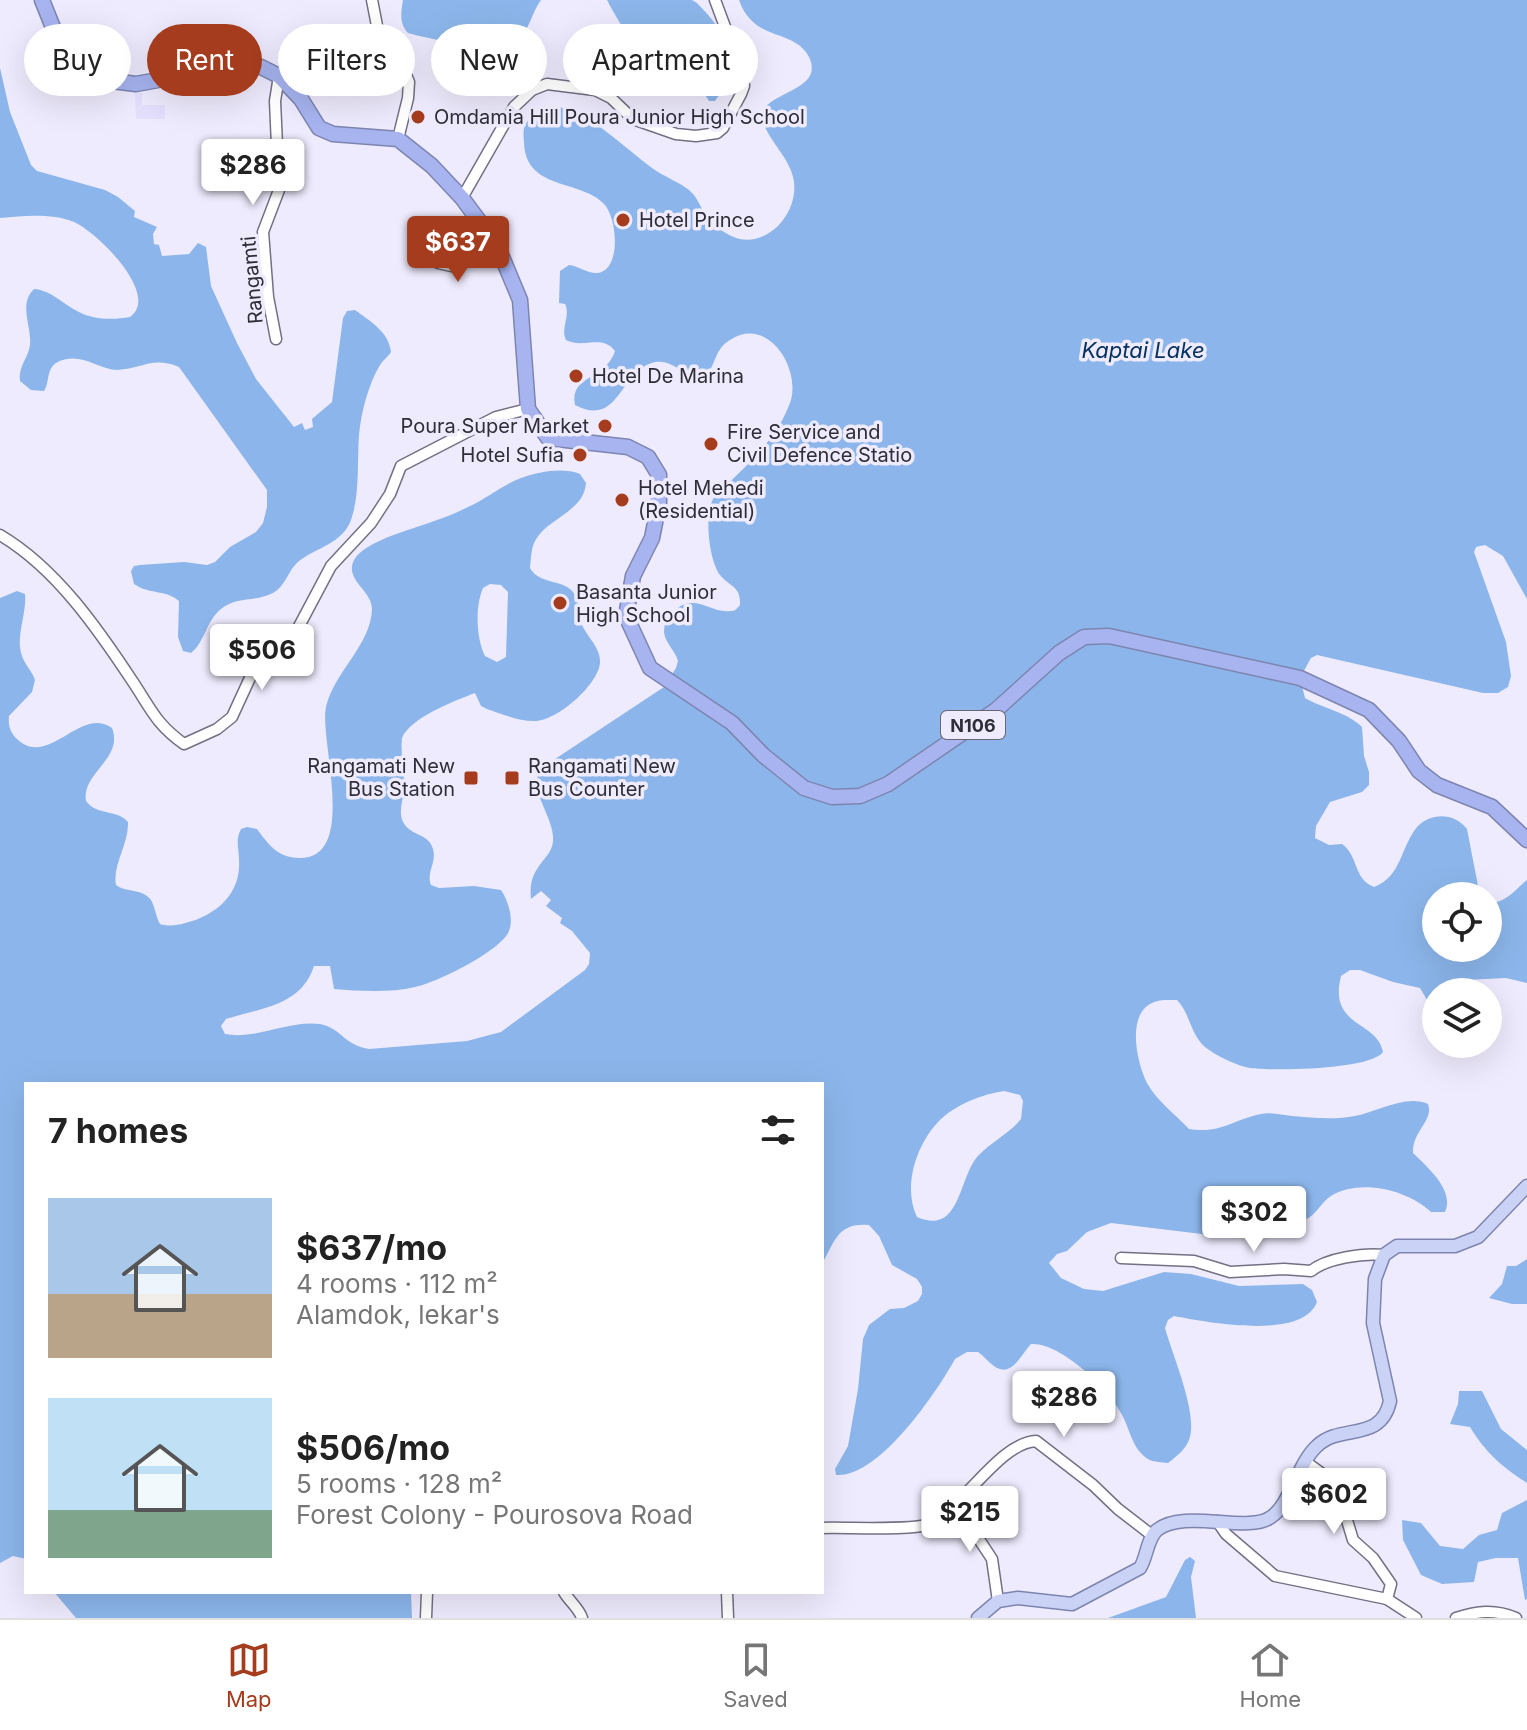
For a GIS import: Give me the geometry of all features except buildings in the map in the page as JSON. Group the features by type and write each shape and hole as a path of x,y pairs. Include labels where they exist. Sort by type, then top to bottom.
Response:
{"highway":[{"path":"42,0 62,50 81,71 104,80 136,84 241,65 261,67 278,76"},
{"path":"298,96 319,128 333,134 398,139 432,166 462,198 497,245 520,300 528,409"},
{"name":"N106","path":"528,409 548,438 628,447 648,457 659,475 659,503 652,538 633,576 626,616 650,668 732,723 763,755 804,788 832,797 860,796 888,784 996,710 1059,653 1084,637 1109,636 1300,678 1369,710 1399,741 1419,771 1437,785 1492,807 1527,840"}],"main road":[{"path":"978,1618 998,1601 1018,1598 1072,1604 1140,1568 1153,1536 1169,1525 1217,1521 1253,1523 1270,1519 1280,1508 1315,1447 1328,1437 1381,1422 1387,1412 1390,1401 1373,1323 1375,1279 1384,1255 1397,1246 1455,1246 1478,1237 1527,1186"}],"street":[{"path":"372,0 379,36 409,82 398,139"},
{"path":"462,198 514,107 532,90 547,84 595,90 611,98 633,119 664,131 696,136 717,133 723,128 744,86 743,75 715,0"},
{"name":"Rangamti","path":"276,339 268,297 263,232 279,190 275,101 278,82"},
{"path":"427,249 438,263 456,267 497,245"},
{"path":"0,535 40,564 72,600 135,684 149,711 168,733 184,744 217,729 232,717 261,654 287,649 331,566 371,523 390,494 401,466 496,417 528,409"},
{"path":"1121,1258 1194,1261 1230,1272 1311,1271 1318,1265 1342,1259 1384,1255"},
{"path":"824,1528 928,1524 1010,1451 1024,1442 1036,1441 1153,1536"},
{"path":"1306,1462 1328,1478 1343,1507 1353,1540 1373,1558 1391,1584 1387,1599"},
{"path":"955,1503 992,1559 998,1601"},
{"path":"1217,1521 1226,1534 1275,1576 1387,1599 1416,1618"},
{"path":"426,1618 427,1594"},
{"path":"565,1594 582,1618"},
{"path":"727,1594 728,1618"},
{"path":"1456,1618 1496,1611 1516,1618"}],"shaded area":[{"path":"135,93 142,93 142,105 165,105 165,119 136,119"}],"water":[{"path":"403,0 541,0 529,24 431,24 431,38 415,35 415,24 403,24"},
{"path":"607,0 692,0 716,24 621,24"},
{"name":"Kaptai Lake","path":"739,0 1527,0 1527,599 1503,556 1485,545 1476,547 1474,552 1506,642 1511,676 1508,687 1498,693 1483,693 1317,655 1311,658 1300,678 1305,698 1362,727 1364,756 1369,772 1369,785 1362,792 1330,802 1316,826 1315,838 1329,845 1342,844 1363,879 1374,887 1390,876 1411,835 1423,822 1443,816 1462,824 1467,829 1477,882 1422,882 1422,962 1502,962 1502,900 1527,880 1527,983 1506,978 1422,978 1422,991 1420,988 1360,970 1350,970 1341,976 1341,1005 1355,1022 1372,1034 1383,1052 1360,1063 1341,1066 1262,1069 1233,1063 1200,1042 1177,1000 1152,1003 1144,1009 1136,1028 1137,1052 1147,1083 1189,1129 1210,1130 1265,1113 1340,1118 1401,1102 1428,1104 1428,1116 1416,1138 1413,1153 1443,1187 1447,1204 1445,1212 1431,1212 1410,1198 1369,1187 1331,1196 1303,1220 1287,1218 1264,1203 1248,1204 1243,1211 1243,1231 1235,1234 1210,1235 1111,1223 1087,1232 1049,1263 1061,1278 1084,1289 1103,1291 1164,1272 1191,1274 1239,1286 1303,1284 1312,1290 1317,1302 1308,1314 1274,1325 1229,1324 1174,1316 1168,1320 1165,1328 1188,1400 1191,1429 1185,1447 1168,1463 1150,1460 1139,1451 1115,1403 1082,1368 1055,1350 1031,1344 1016,1364 1006,1369 994,1366 978,1352 967,1352 955,1359 921,1411 888,1448 853,1472 836,1475 835,1469 848,1446 863,1339 869,1325 890,1309 904,1308 918,1301 922,1287 917,1279 892,1265 879,1236 869,1225 844,1230 824,1260 824,1082 24,1082 24,1559 13,1556 0,1563 0,598 17,591 25,594 20,649 35,680 32,692 9,716 11,731 29,746 41,747 88,724 100,723 112,728 112,749 90,782 86,801 96,809 118,815 128,822 116,870 116,885 147,896 160,924 179,924 207,915 229,897 239,870 238,841 241,829 257,829 274,849 285,856 299,858 317,853 328,839 332,795 326,707 336,682 366,635 372,609 368,596 353,573 357,556 379,541 458,512 521,478 550,471 580,474 586,483 584,493 535,541 530,568 540,577 566,586 575,595 582,625 600,658 592,681 564,709 543,720 522,720 487,709 481,706 475,693 423,717 402,738 404,789 401,817 408,829 431,844 434,859 431,885 439,888 474,886 501,890 510,910 511,921 504,939 467,965 425,984 405,989 334,989 330,966 314,966 300,990 290,997 266,1008 226,1019 221,1026 225,1034 237,1035 320,1024 369,1049 467,1041 501,1032 585,970 590,953 572,931 560,923 562,918 546,906 551,900 541,891 531,899 533,877 550,851 553,837 538,791 538,774 543,767 664,687 678,661 666,640 664,627 678,607 694,603 730,611 740,605 737,590 720,575 713,559 708,526 710,506 775,431 790,403 791,375 779,349 769,340 744,334 721,348 707,375 691,375 665,362 657,362 639,370 616,398 600,410 575,405 577,388 604,367 615,351 604,343 566,340 567,308 559,303 560,271 569,265 594,273 606,269 614,253 614,230 604,204 594,196 544,177 534,169 527,158 524,129 529,119 544,110 563,108 574,111 658,172 689,190 707,216 726,233 751,240 769,233 782,222 788,211 793,200 794,182 761,112 804,83 812,68 802,48 756,24","holes":["490,584 501,585 508,592 506,657 497,662 485,656 482,649 478,631 480,595 483,588","1004,1091 1020,1095 1023,1101 1021,1119 978,1156 950,1212 942,1219 931,1221 917,1217 911,1192 914,1165 925,1140 941,1119 962,1104"]},
{"path":"0,68 10,112 31,165 37,171 105,190 118,197 135,211 134,217 157,227 153,234 154,244 159,245 162,256 189,254 198,243 206,247 211,286 237,343 256,379 294,427 302,423 305,430 313,427 312,419 332,402 343,318 347,311 355,310 372,323 383,333 389,345 391,352 376,373 363,408 356,500 347,528 336,540 299,561 273,593 233,602 221,609 191,653 183,651 178,637 179,601 134,584 131,571 134,566 140,565 184,562 207,565 215,562 230,547 256,532 263,523 267,490 179,367 154,363 117,370 73,359 53,366 44,391 31,390 20,381 20,371 30,345 27,301 34,289 52,295 85,315 104,319 130,317 137,307 138,294 132,280 110,251 74,222 47,216 0,218"},
{"path":"705,96 718,96 715,101 709,101"},
{"path":"1527,1259 1527,1304 1489,1298 1502,1284 1507,1266 1516,1266"},
{"path":"1459,1391 1482,1391 1501,1429 1527,1450 1527,1483 1495,1458 1470,1427 1450,1424 1458,1404"},
{"path":"1527,1500 1525,1600 1518,1558 1478,1562 1474,1582 1442,1584 1421,1575 1403,1540 1402,1520 1421,1523 1440,1546 1463,1549 1479,1535 1497,1530 1502,1513"},
{"path":"1190,1557 1195,1561 1191,1577 1196,1618 1108,1618 1166,1597 1185,1560"},
{"path":"56,1594 411,1594 412,1618 76,1618"}],"place":[{"name":"Omdamia Hill Poura Junior High School","path":"418,117"},
{"name":"Hotel Prince","path":"623,220"},
{"name":"Hotel De Marina","path":"576,376"},
{"name":"Poura Super Market","path":"605,426"},
{"name":"Fire Service and Civil Defence Statio","path":"711,444"},
{"name":"Hotel Sufia","path":"580,455"},
{"name":"Hotel Mehedi (Residential)","path":"622,500"},
{"name":"Basanta Junior High School","path":"560,603"},
{"name":"Rangamati New Bus Station","path":"471,778"},
{"name":"Rangamati New Bus Counter","path":"512,778"}]}
